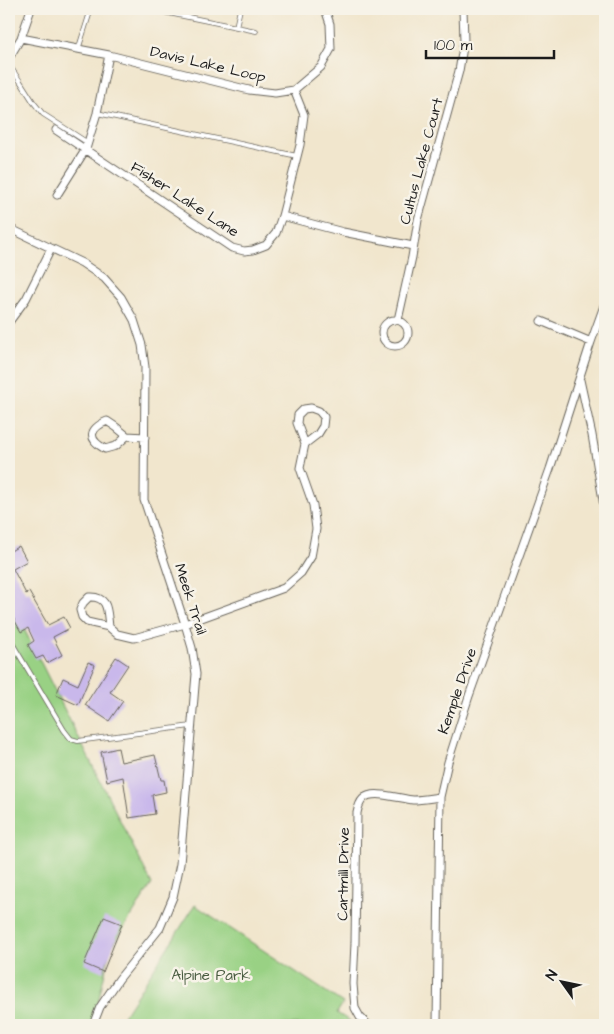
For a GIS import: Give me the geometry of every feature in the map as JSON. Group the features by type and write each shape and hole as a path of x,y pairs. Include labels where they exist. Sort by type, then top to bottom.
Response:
{"street":[{"path":"9,58 21,38 31,9"},
{"path":"294,90 321,67 331,49 330,24 325,9"},
{"name":"Cultus Lake Court","path":"398,320 418,220 459,71 464,40 463,9"},
{"name":"Davis Lake Loop","path":"21,38 109,55 249,90 275,92 294,90"},
{"path":"57,195 87,146 97,113 109,55"},
{"name":"Fisher Lake Lane","path":"56,130 87,146 232,248 244,251 253,250 266,245 276,233 282,216 300,145 304,116 294,90"},
{"path":"282,216 343,232 414,246"},
{"name":"Meek Trail","path":"9,228 82,263 104,278 121,296 134,320 142,344 146,367 144,500 185,624 192,648 196,674 180,864 174,898 160,928 119,979 100,1007 93,1025"},
{"path":"9,322 26,299 51,249"},
{"name":"Kemple Drive","path":"437,1025 440,797 448,762 469,696 550,469 605,303"},
{"path":"541,321 591,342"},
{"path":"580,380 592,435 605,512"},
{"path":"109,627 103,600 96,596 89,596 80,610 82,617 87,622 109,627 117,634 134,638 185,624 284,588 300,573 311,557 316,529 312,505 300,468 305,444 297,423 298,415 304,409 311,408 319,411 324,417 323,426 318,434 305,444"},
{"path":"127,436 116,446 105,449 96,444 93,431 97,426 107,421 127,436 145,437"},
{"name":"Cartmill Drive","path":"368,1025 355,1008 353,984 358,806 367,796 388,795 415,800 440,797"}],"lane":[{"path":"78,50 91,9"},
{"path":"150,9 256,31"},
{"path":"236,27 240,9"},
{"name":"Fisher Lake Lane","path":"9,65 43,114 87,146"},
{"path":"97,113 297,156"},
{"path":"9,638 64,730 72,739 78,741 191,726"}],"green space":[{"path":"9,599 152,884 110,950 93,1025 9,1025"},
{"name":"Alpine Park","path":"195,905 343,1003 337,1013 356,1025 133,1025 122,1018"}],"building":[{"path":"19,546 27,561 13,569 26,594 29,592 48,625 64,617 70,628 53,637 62,655 47,663 43,656 36,659 28,645 34,641 28,628 21,632 9,610 9,552"},
{"path":"116,657 128,665 110,692 123,701 109,721 85,705"},
{"path":"88,662 95,665 78,705 56,695 63,678 78,685"},
{"path":"118,748 121,762 155,755 161,780 164,780 166,792 152,795 155,814 129,818 123,777 107,781 101,752"},
{"path":"104,917 122,924 103,972 84,964"}]}
